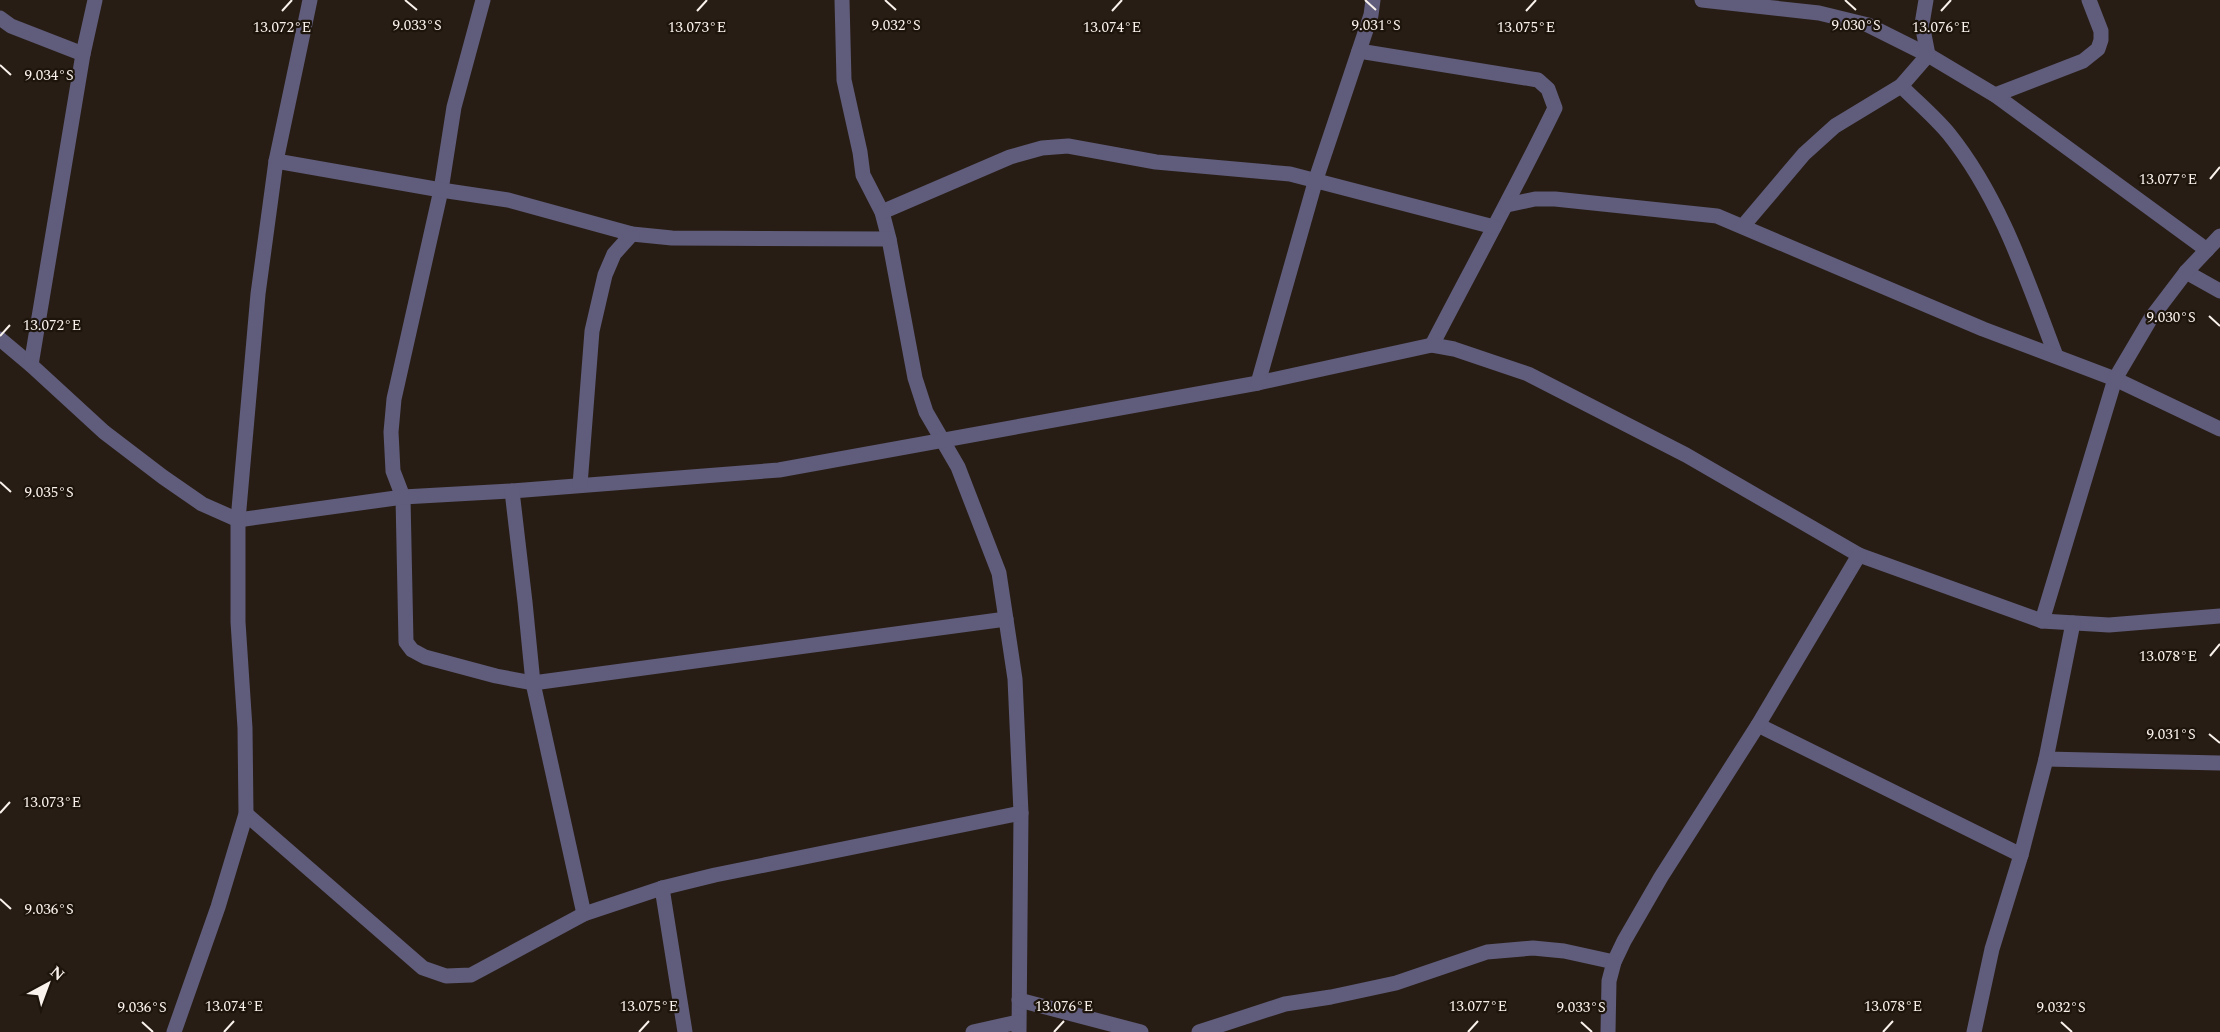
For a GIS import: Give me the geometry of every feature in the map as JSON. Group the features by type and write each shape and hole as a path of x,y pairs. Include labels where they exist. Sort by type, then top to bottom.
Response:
{"street":[{"path":"31,364 83,54 95,0"},
{"path":"174,1032 219,907 246,814 245,738 238,622 238,520 258,294 276,161 310,0"},
{"path":"483,0 454,107 441,190 394,399 391,432 393,471 403,496 406,642 412,650 458,667 533,683 1006,619"},
{"path":"842,0 844,80 863,175 882,212 915,378 926,412 958,467 999,573 1015,679 1020,813 1019,1027 973,1032"},
{"path":"1258,383 1316,179 1371,15 1373,0"},
{"path":"1702,0 1819,13 1868,25 1928,55 1995,95 2207,250"},
{"path":"1926,0 1922,24 1928,55"},
{"path":"1995,95 2084,61 2098,49 2101,31 2089,0"},
{"path":"0,18 11,26 83,54"},
{"path":"1359,51 1538,80 1548,89 1555,108 1507,205 1432,345"},
{"path":"1743,226 1804,154 1835,126 1901,86 1928,55"},
{"path":"1901,86 1949,134 1984,184 2016,252 2056,356"},
{"path":"882,212 1010,158 1042,148 1068,146 1156,162 1268,171 1316,179 1494,226"},
{"path":"276,161 508,200 632,234 672,238 889,239"},
{"path":"1507,205 1535,199 1556,199 1662,211 1687,211 1717,216 1983,329 2115,379 2220,429"},
{"path":"580,484 592,331 605,275 614,254 632,234"},
{"path":"2042,621 2115,379 2151,318 2186,272 2220,236"},
{"path":"2186,272 2220,291"},
{"path":"0,339 31,364 104,432 202,504 238,520 403,496 512,491 779,470 1258,383 1432,345 1454,349 1528,374 1686,455 1859,555 2042,621 2109,625 2220,616"},
{"path":"512,491 533,683 584,914"},
{"path":"1608,1032 1609,981 1614,962 1661,877 1758,725 1859,555"},
{"path":"1974,1032 1992,950 2021,855 2046,759 2073,623"},
{"path":"1758,725 2021,855"},
{"path":"2046,759 2180,764 2220,763"},
{"path":"246,814 423,968 446,976 471,975 584,914 662,888 715,875 1020,813"},
{"path":"662,888 685,1032"},
{"path":"1199,1032 1285,1004 1396,983 1487,952 1533,948 1564,951 1614,962"},
{"path":"1018,999 1141,1032"}]}
